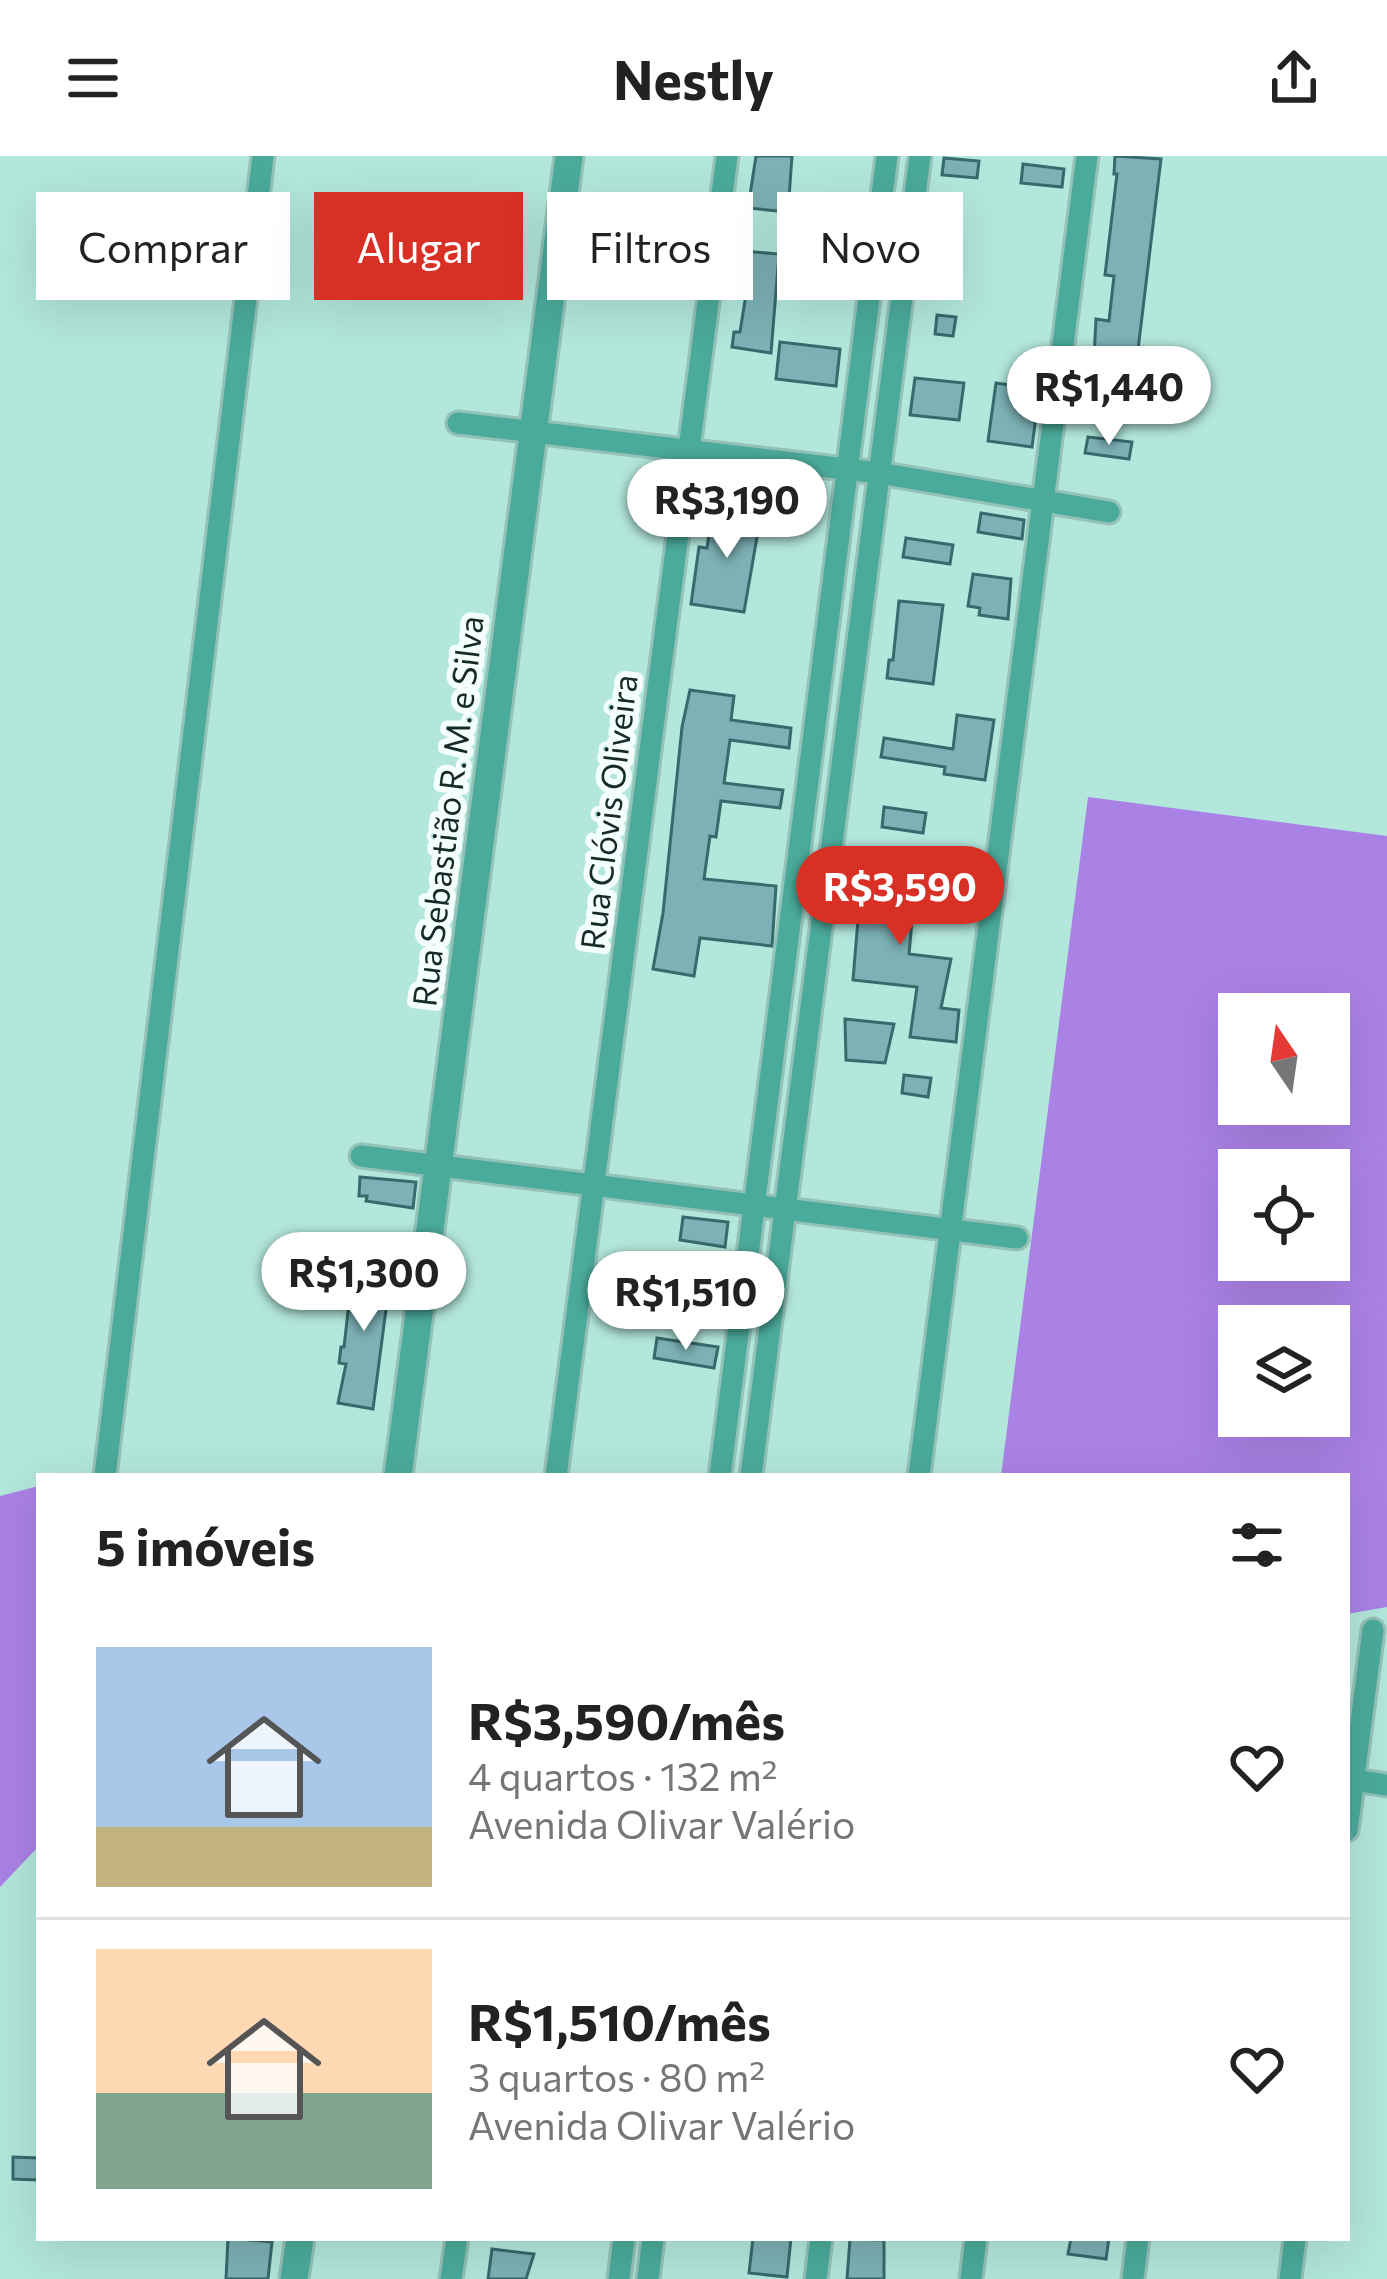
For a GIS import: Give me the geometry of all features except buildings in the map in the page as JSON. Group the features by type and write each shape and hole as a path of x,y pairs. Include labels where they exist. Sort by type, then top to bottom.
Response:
{"street":[{"path":"105,1473 263,156"},
{"name":"Rua Sebastião R. M. e Silva","path":"398,1473 568,156"},
{"name":"Rua Clóvis Oliveira","path":"556,1473 727,156"},
{"path":"720,1473 887,156"},
{"path":"751,1473 920,156"},
{"path":"919,1473 1087,156"},
{"path":"458,423 879,472 1109,512"},
{"path":"361,1156 1018,1238"},
{"path":"1372,1630 1350,1780 1387,1785"},
{"path":"294,2279 300,2241"},
{"path":"452,2279 457,2241"},
{"path":"619,2279 624,2241"},
{"path":"648,2279 653,2241"},
{"path":"816,2279 821,2241"},
{"path":"971,2279 976,2241"},
{"path":"1133,2279 1138,2241"},
{"path":"1290,2279 1295,2241"}],"shaded area":[{"path":"1088,797 1387,836 1387,1607 1350,1613 1350,1473 1001,1473"},
{"path":"36,1487 36,1849 0,1887 0,1496"}]}
